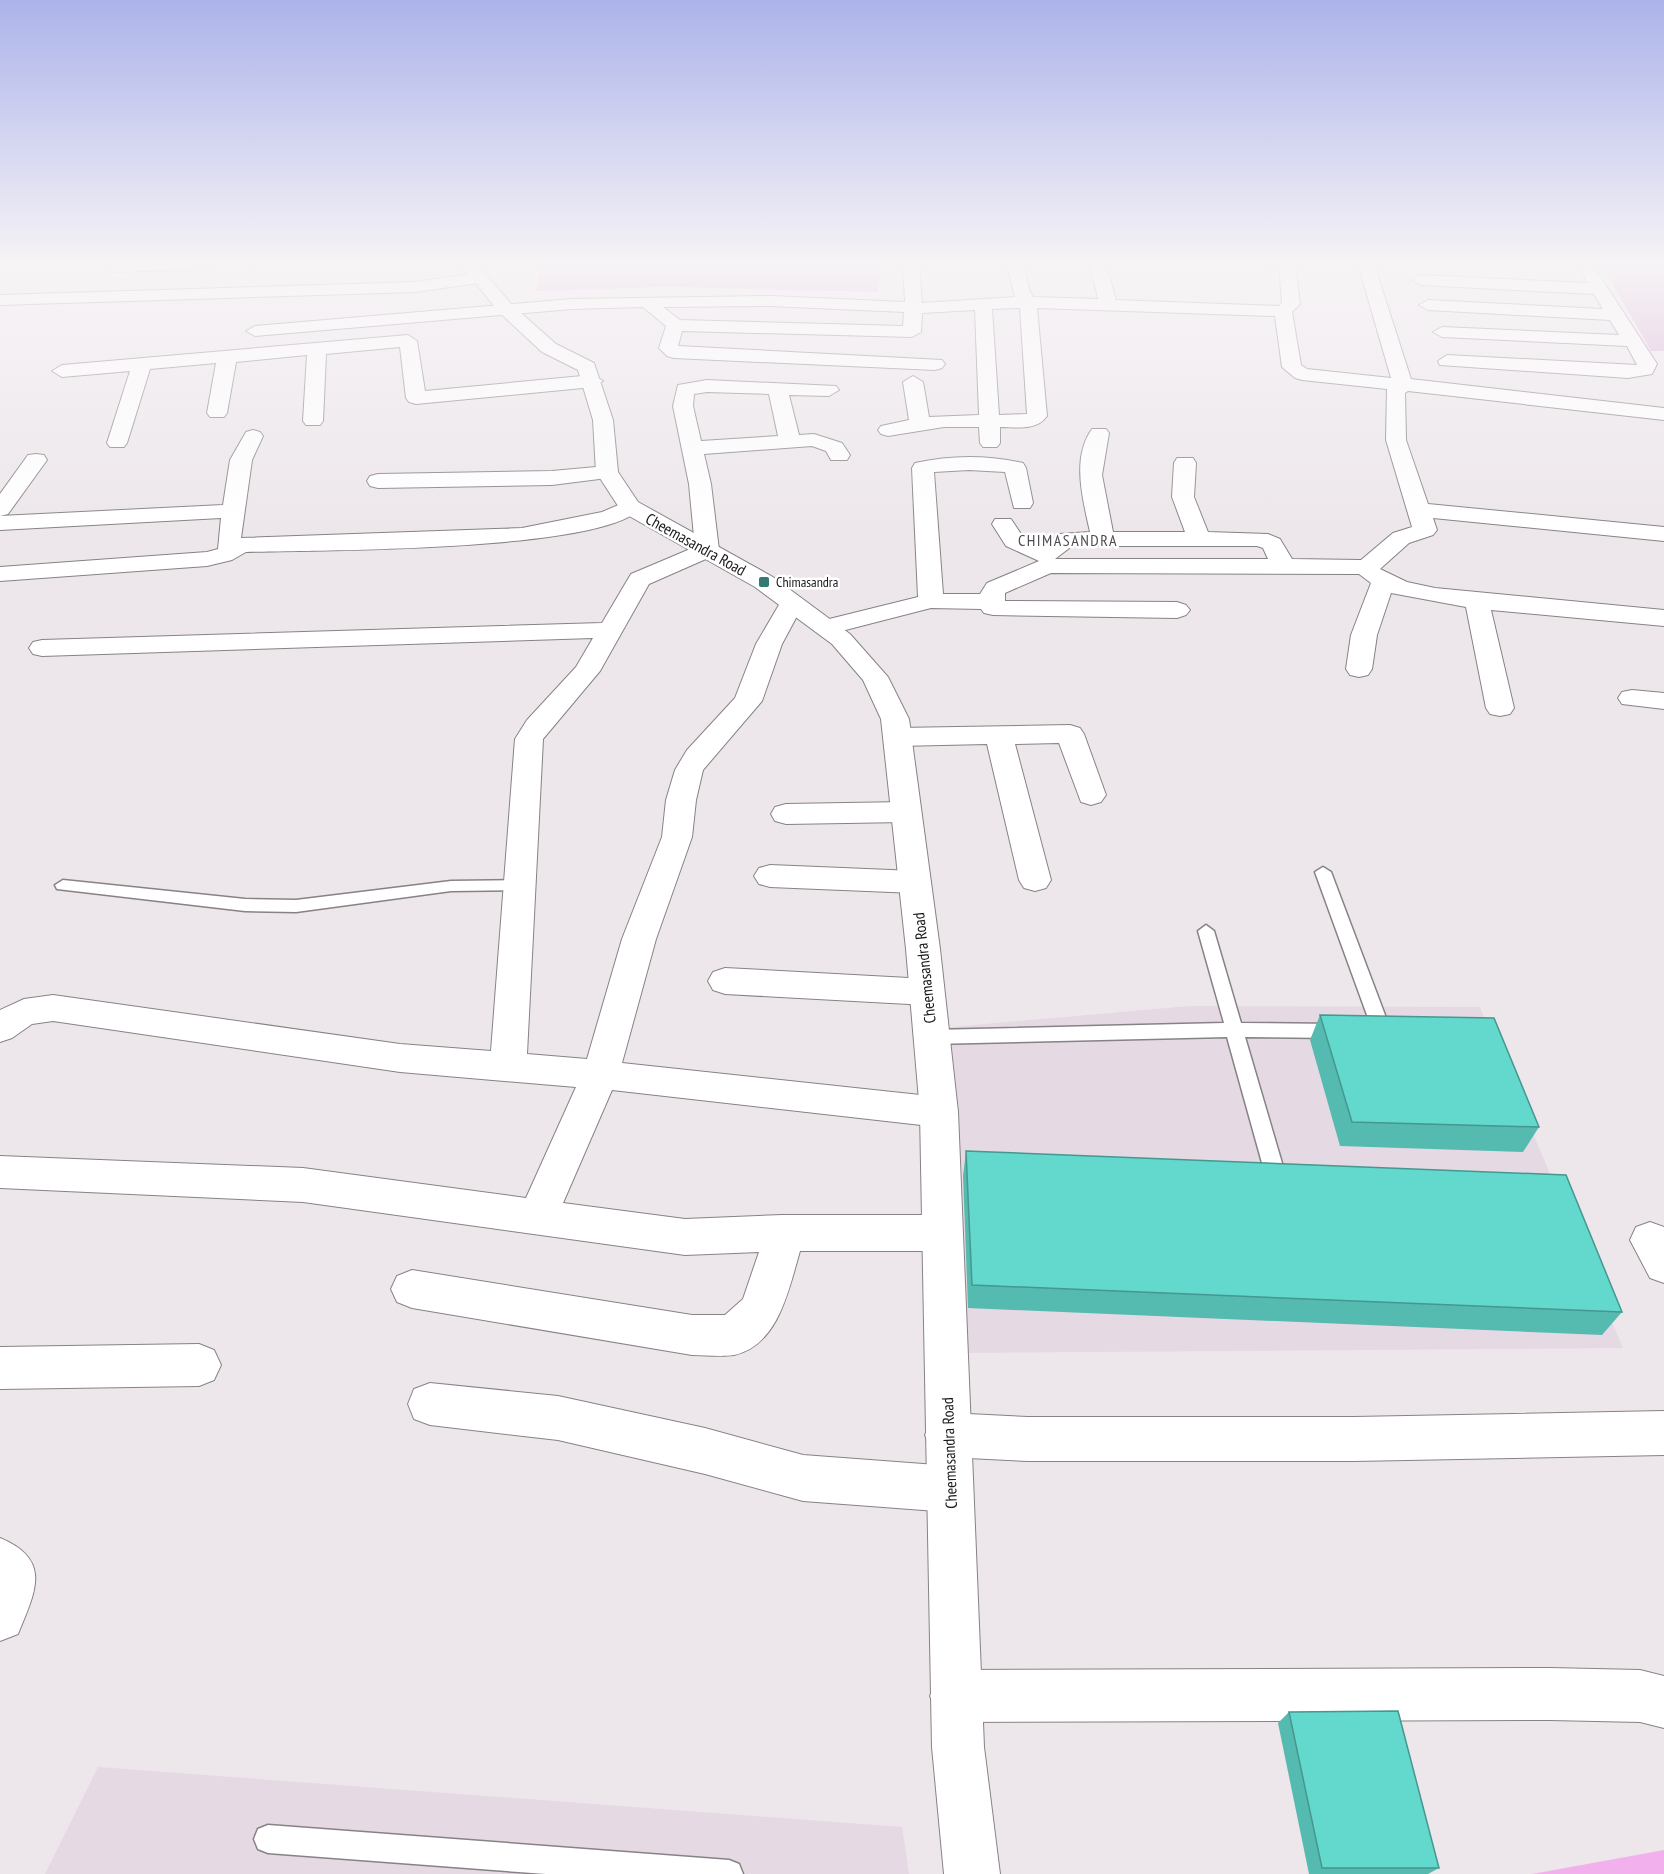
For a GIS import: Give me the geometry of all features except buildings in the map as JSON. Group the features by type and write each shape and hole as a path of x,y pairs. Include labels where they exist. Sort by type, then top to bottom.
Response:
{"street":[{"path":"62,371 298,351"},
{"path":"313,421 317,351"},
{"path":"409,351 416,398 593,381 587,368 556,351"},
{"path":"673,351 935,364"},
{"path":"987,351 991,446"},
{"path":"888,430 944,422 1029,421 1036,416 1031,351"},
{"path":"1290,351 1292,367 1302,374 1403,385 1425,385 1664,414"},
{"path":"1393,351 1403,385"},
{"path":"1447,361 1628,372 1645,370 1647,364 1639,351"},
{"path":"217,413 226,357"},
{"path":"117,442 142,364"},
{"name":"Cheemasandra Road","path":"593,381 603,420 607,472 630,507 764,582 842,639 874,676 895,719 939,1112 948,1166 943,1233 956,1696 958,1747 972,1874"},
{"path":"913,382 920,425"},
{"path":"1359,669 1375,574 1401,538 1425,530 1396,440 1395,392 1403,385"},
{"path":"508,1067 529,739 537,726 575,687 612,630 640,579 707,550 694,448 683,406 685,389 707,386 829,390"},
{"path":"778,389 790,442"},
{"path":"1099,433 1090,460 1089,481 1103,538"},
{"path":"253,436 241,460 228,540 228,546 237,548 522,535 609,518 630,507"},
{"path":"694,448 823,442 835,447 839,454"},
{"path":"0,509 36,460"},
{"path":"1185,463 1183,497 1199,539"},
{"path":"931,602 928,512 923,468 940,465 1004,465 1015,468 1022,503"},
{"path":"378,481 552,478 607,472"},
{"path":"1420,510 1664,534"},
{"path":"0,574 36,546 234,511"},
{"path":"0,523 36,546 207,559 224,555 237,548"},
{"path":"1003,524 1008,538 1046,561 1283,565 1375,574 1400,588 1477,602 1664,618"},
{"path":"1177,609 993,608 992,593 996,588 1046,561 1067,539 1268,541 1283,565"},
{"path":"826,627 931,602 993,602"},
{"path":"1477,602 1500,708"},
{"path":"537,1218 600,1075 614,1034 639,939 662,883 677,837 681,800 689,770 697,756 748,701 770,644 792,603"},
{"path":"42,648 612,630"},
{"path":"1632,698 1664,701"},
{"path":"897,737 1070,734 1091,795"},
{"path":"999,735 1035,880"},
{"path":"786,814 906,812"},
{"path":"770,876 915,882"},
{"path":"725,981 927,992"},
{"path":"1,1027 24,1012 53,1008 400,1058 600,1075 939,1112"},
{"path":"0,1172 303,1185 685,1238 786,1233 943,1233"},
{"path":"412,1289 692,1335 733,1335 760,1311 786,1233"},
{"path":"0,1368 199,1365"},
{"path":"430,1404 558,1418 705,1451 802,1478 950,1489"},
{"path":"948,1435 1028,1439 1354,1439 1664,1434"},
{"path":"0,1562 12,1574 11,1590 0,1616"},
{"path":"956,1696 1550,1694 1640,1696 1664,1702"}],"lane":[{"path":"932,1037 1233,1030 1382,1031 1323,872"},
{"path":"63,885 245,905 296,906 451,886 519,885"},
{"path":"1206,931 1274,1170"},
{"path":"1250,1169 1297,1170"},
{"path":"268,1839 729,1874"}],"shaded area":[{"path":"1189,1006 1480,1007 1623,1348 965,1353 940,1028"},
{"path":"98,1767 902,1827 909,1874 45,1874"},
{"path":"1664,1850 1664,1874 1532,1874"}],"place":[{"name":"Chimasandra","path":"764,582"}],"district":[{"name":"CHIMASANDRA","path":"1068,540"}]}
